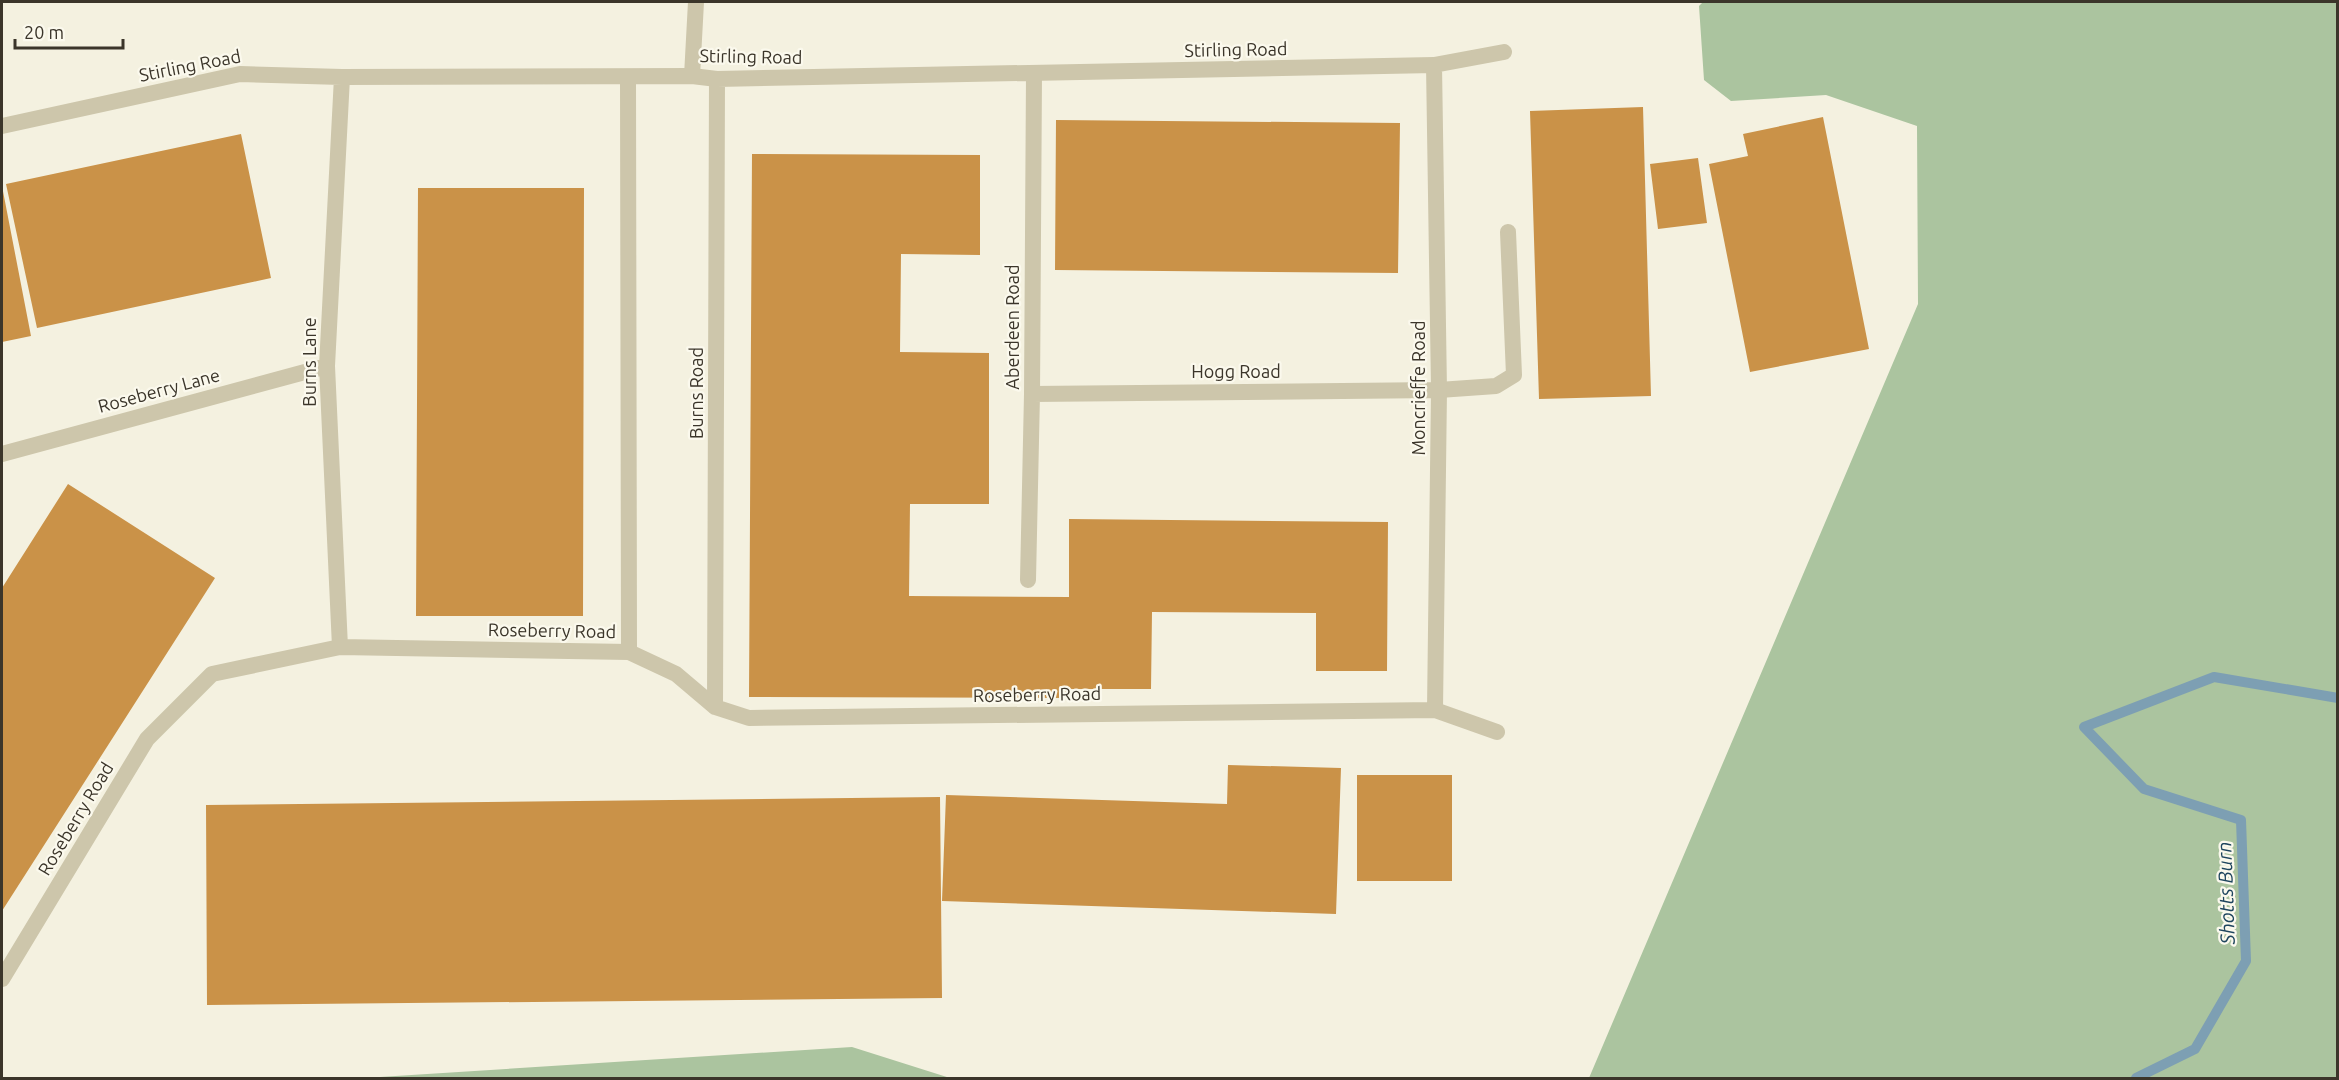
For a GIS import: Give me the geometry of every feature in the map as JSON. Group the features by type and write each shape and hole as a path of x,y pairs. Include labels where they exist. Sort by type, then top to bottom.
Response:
{"street":[{"path":"692,76 696,2"},
{"name":"Stirling Road","path":"2,126 240,74 342,77 692,76 717,79 1034,74 1434,65 1504,52"},
{"name":"Moncrieffe Road","path":"1434,65 1439,390 1436,710"},
{"name":"Aberdeen Road","path":"1028,580 1034,74"},
{"name":"Burns Lane","path":"340,647 327,366 342,77"},
{"path":"628,77 629,652"},
{"name":"Burns Road","path":"715,707 717,79"},
{"name":"Hogg Road","path":"1032,394 1439,390 1496,386 1514,375 1508,232"},
{"name":"Roseberry Lane","path":"2,454 327,366"},
{"name":"Roseberry Road","path":"2,979 147,740 212,674 340,647 629,652 676,675 715,707 749,718 1436,710 1497,732"}],"green space":[{"path":"1703,2 2337,2 2337,1078 1589,1078 1918,304 1917,126 1826,95 1731,101 1704,80 1699,6"},
{"path":"852,1047 950,1078 364,1078"}],"building":[{"path":"1643,107 1651,396 1539,399 1530,111"},
{"path":"1823,117 1869,349 1750,372 1709,164 1748,156 1743,134"},
{"path":"1056,120 1400,123 1398,273 1055,270"},
{"path":"241,134 271,278 37,328 6,184"},
{"path":"752,154 980,155 980,255 901,254 900,352 989,353 989,504 910,504 909,596 1069,597 1069,519 1388,522 1387,671 1316,671 1316,613 1152,612 1151,689 1068,689 1068,698 749,697"},
{"path":"1698,158 1707,223 1658,229 1650,164"},
{"path":"2,186 31,336 2,342"},
{"path":"418,188 584,188 583,616 416,616"},
{"path":"68,484 215,578 2,911 2,588"},
{"path":"1228,765 1341,768 1336,914 942,901 946,795 1227,804"},
{"path":"1357,775 1452,775 1452,881 1357,881"},
{"path":"940,797 942,998 207,1005 206,805"}],"waterway":[{"name":"Shotts Burn","path":"2136,1078 2195,1049 2246,961 2241,820 2144,789 2084,727 2214,677 2338,698"}]}
